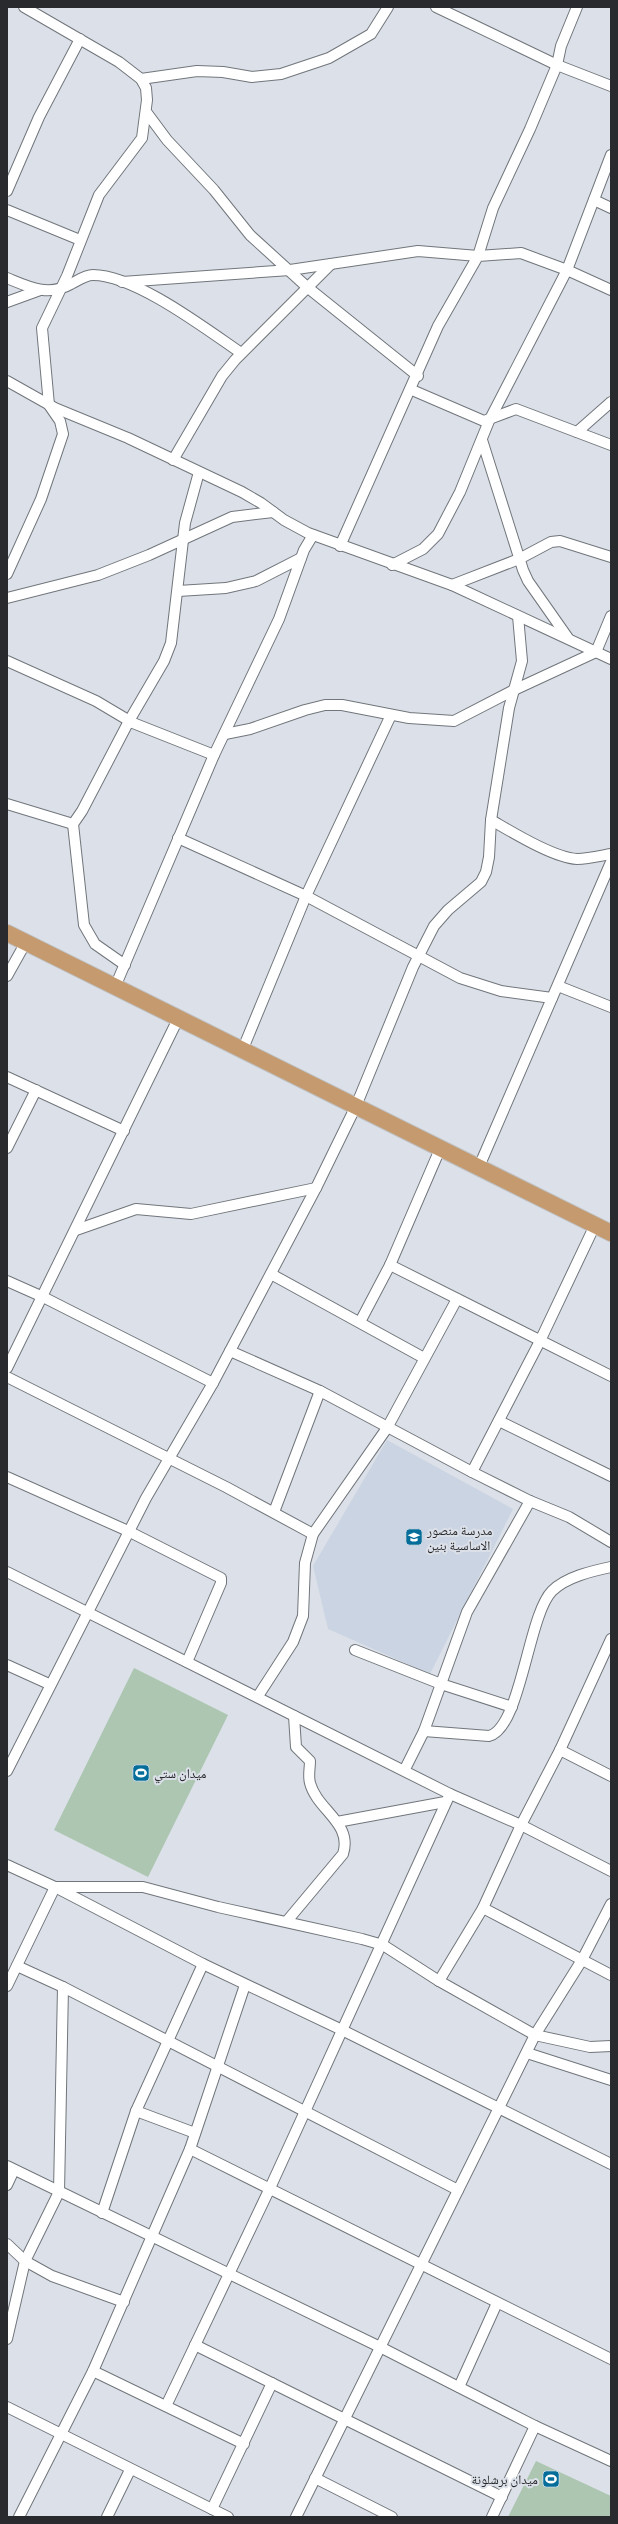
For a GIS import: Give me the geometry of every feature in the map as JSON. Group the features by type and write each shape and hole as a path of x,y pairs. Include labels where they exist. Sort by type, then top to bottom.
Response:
{"highway":[{"path":"13,934 178,1019 356,1106 478,1169 611,1233"}],"street":[{"path":"7,574 41,499 61,442 62,427 50,405 42,334 45,319 61,290 99,196 139,142 144,132 147,114 146,88 141,79 80,39 24,7"},
{"path":"141,79 197,71 223,72 252,77 281,74 329,58 370,34 388,7"},
{"path":"436,7 557,65 611,86"},
{"path":"340,546 412,390 447,308 478,256 493,208 530,129 557,65 574,9"},
{"path":"7,191 40,117 80,39"},
{"path":"147,114 167,140 214,190 246,230 307,287 418,376"},
{"path":"392,565 423,549 438,534 482,440 489,420 567,270 611,155"},
{"path":"594,200 611,208"},
{"path":"7,210 80,240"},
{"path":"122,282 290,270 418,251 478,256 521,253 567,270 611,290"},
{"path":"173,460 222,376 241,352 332,263"},
{"path":"7,278 40,290 61,290 91,274 122,282 142,290 185,314 241,352"},
{"path":"7,302 40,290"},
{"path":"7,382 50,405 248,495 313,535 392,565 452,585 611,659"},
{"path":"412,390 478,419 489,420 516,409 611,445"},
{"path":"577,432 611,402"},
{"path":"482,440 519,559 528,581 570,640"},
{"path":"125,965 95,944 84,925 73,824 82,811 168,650 178,591 187,513 198,472"},
{"path":"7,598 98,575 149,555 236,516 274,512"},
{"path":"115,987 214,755 279,619 302,558 313,535"},
{"path":"452,585 519,559 551,542 560,540 611,557"},
{"path":"178,591 226,588 256,581 302,558"},
{"path":"7,1770 49,1684 128,1531 168,1458 213,1383 272,1274 316,1188 356,1106 419,956 434,926 448,910 481,882 489,857 491,820 514,690 522,661 518,616"},
{"path":"224,734 250,729 305,710 325,705 342,706 416,719 454,721 514,690 596,652 611,616"},
{"path":"7,661 96,701 129,721 214,755"},
{"path":"242,1051 306,896 391,715"},
{"path":"7,804 73,824"},
{"path":"491,820 529,841 569,858 576,859 611,854"},
{"path":"178,838 306,896 460,978 481,986 512,993 552,998"},
{"path":"478,1169 552,998 607,879 611,862"},
{"path":"8,972 13,934"},
{"path":"558,986 611,1007"},
{"path":"7,1368 76,1230 178,1019"},
{"path":"7,1077 124,1131"},
{"path":"7,1148 36,1090"},
{"path":"360,1322 390,1265 440,1149"},
{"path":"76,1230 136,1209 191,1214 316,1188"},
{"path":"472,1472 540,1341 595,1225"},
{"path":"390,1265 611,1376"},
{"path":"272,1274 424,1358"},
{"path":"7,1281 43,1297 213,1383"},
{"path":"258,1696 293,1642 303,1616 305,1563 313,1534 388,1428 424,1358 458,1299"},
{"path":"230,1351 320,1391 472,1472 530,1501 569,1517 611,1542"},
{"path":"7,1377 274,1512 313,1534"},
{"path":"274,1512 320,1391"},
{"path":"499,1421 611,1476"},
{"path":"7,1477 128,1531 221,1578 221,1583 187,1662"},
{"path":"405,1769 424,1731 468,1612 530,1501"},
{"path":"424,1731 492,1736 498,1731 512,1707 547,1598 561,1584 611,1567"},
{"path":"7,1572 258,1696 294,1716 405,1769 447,1798 522,1825 611,1871"},
{"path":"439,1981 483,1908 522,1825 560,1750 611,1639"},
{"path":"355,1650 441,1684 512,1707"},
{"path":"7,1665 49,1684"},
{"path":"288,1921 343,1854 346,1836 311,1786 310,1761 296,1747 294,1716"},
{"path":"560,1750 611,1776"},
{"path":"337,1822 447,1798"},
{"path":"166,2406 270,2188 342,2030 383,1945 447,1798"},
{"path":"7,1864 55,1887 245,1985 342,2030 611,2164"},
{"path":"55,1887 143,1887 218,1907 288,1921 383,1945 439,1981 535,2035 590,2047 611,2046"},
{"path":"7,1986 55,1887"},
{"path":"296,2517 535,2035 582,1960 611,1904"},
{"path":"483,1908 611,1975"},
{"path":"102,2213 136,2111 203,1964"},
{"path":"17,1966 63,1987 458,2190"},
{"path":"19,2517 62,2436 93,2371 190,2149 245,1985"},
{"path":"7,2339 25,2260 58,2192 63,1987"},
{"path":"527,2053 611,2080"},
{"path":"136,2111 195,2133"},
{"path":"190,2149 422,2263 497,2303 611,2359"},
{"path":"7,2185 11,2168 151,2238 380,2347 536,2426 610,2457"},
{"path":"7,2244 25,2260 52,2276 83,2289 124,2302"},
{"path":"459,2387 497,2303"},
{"path":"195,2345 502,2497"},
{"path":"93,2371 244,2444"},
{"path":"212,2509 272,2383"},
{"path":"7,2408 228,2517"},
{"path":"492,2517 536,2426"},
{"path":"107,2517 130,2470"},
{"path":"315,2478 392,2517"}],"shaded area":[{"name":"مدرسة منصور الاساسية بنين","path":"387,1440 513,1509 430,1674 328,1629 313,1566"}],"green space":[{"name":"ميدان ستي","path":"134,1668 228,1715 148,1877 54,1830"},
{"name":"ميدان برشلونة","path":"536,2461 611,2496 611,2517 508,2517"}],"place":[{"name":"مدرسة منصور الاساسية بنين","path":"414,1537"},
{"name":"ميدان ستي","path":"141,1773"},
{"name":"ميدان برشلونة","path":"551,2479"}]}
